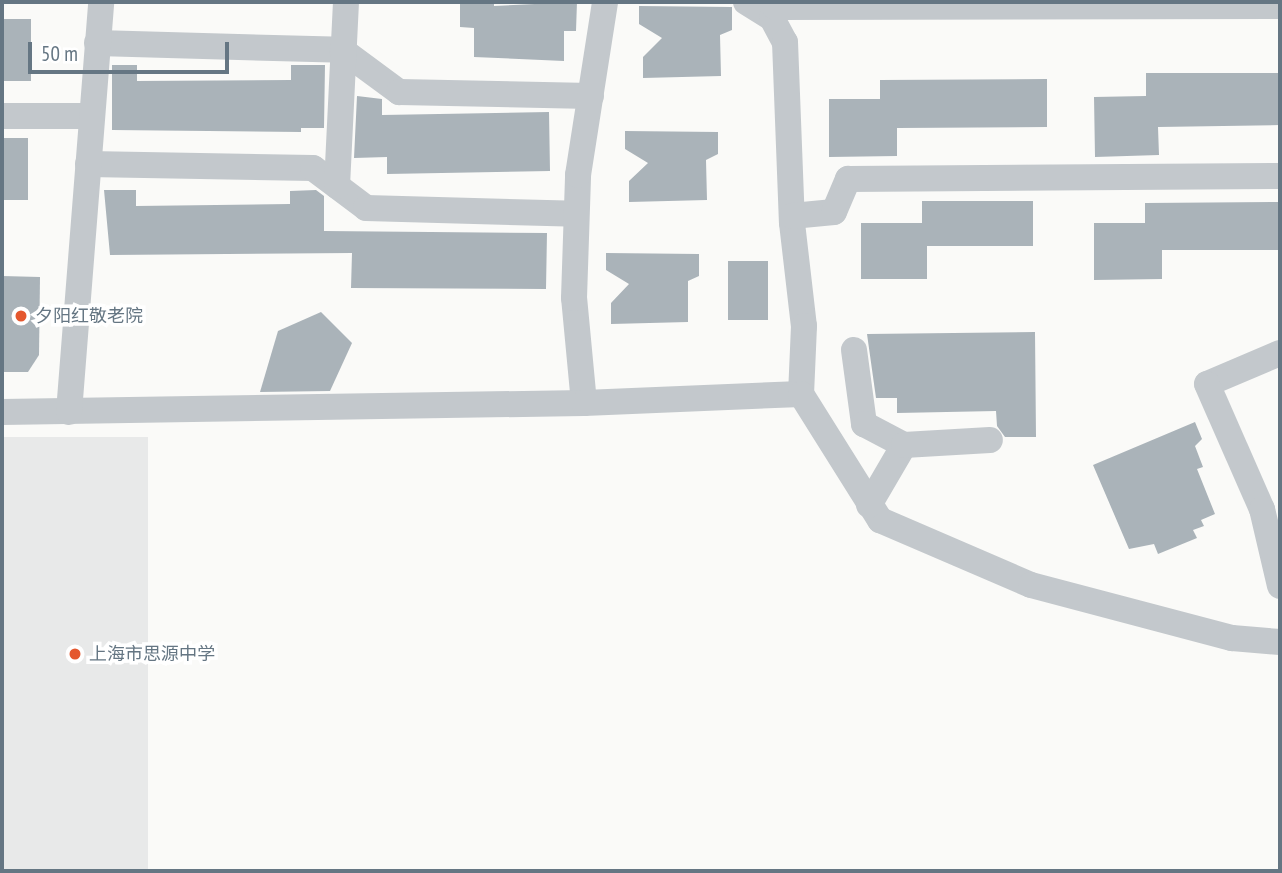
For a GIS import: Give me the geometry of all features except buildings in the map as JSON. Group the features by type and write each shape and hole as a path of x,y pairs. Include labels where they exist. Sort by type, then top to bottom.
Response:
{"lane":[{"path":"69,412 101,2"},
{"path":"338,186 346,2"},
{"path":"584,403 574,298 578,175 605,2"},
{"path":"747,2 772,18 785,42 792,216 804,326 802,394 880,520 1031,585 1232,638 1280,642"},
{"path":"775,2 775,7 1280,6"},
{"path":"97,43 342,50 399,92 591,96"},
{"path":"2,116 92,116"},
{"path":"88,164 313,168 366,208 576,214"},
{"path":"792,216 834,212 848,179 1280,176"},
{"path":"854,349 864,424 904,445 990,440"},
{"path":"1280,353 1207,384 1271,507 1280,586"},
{"path":"2,412 584,403 802,394"},
{"path":"869,505 904,445"}],"shaded area":[{"name":"上海市思源中学","path":"2,437 148,437 148,871 2,871"}],"place":[{"name":"夕阳红敬老院","path":"21,316"},
{"name":"上海市思源中学","path":"75,654"}]}
